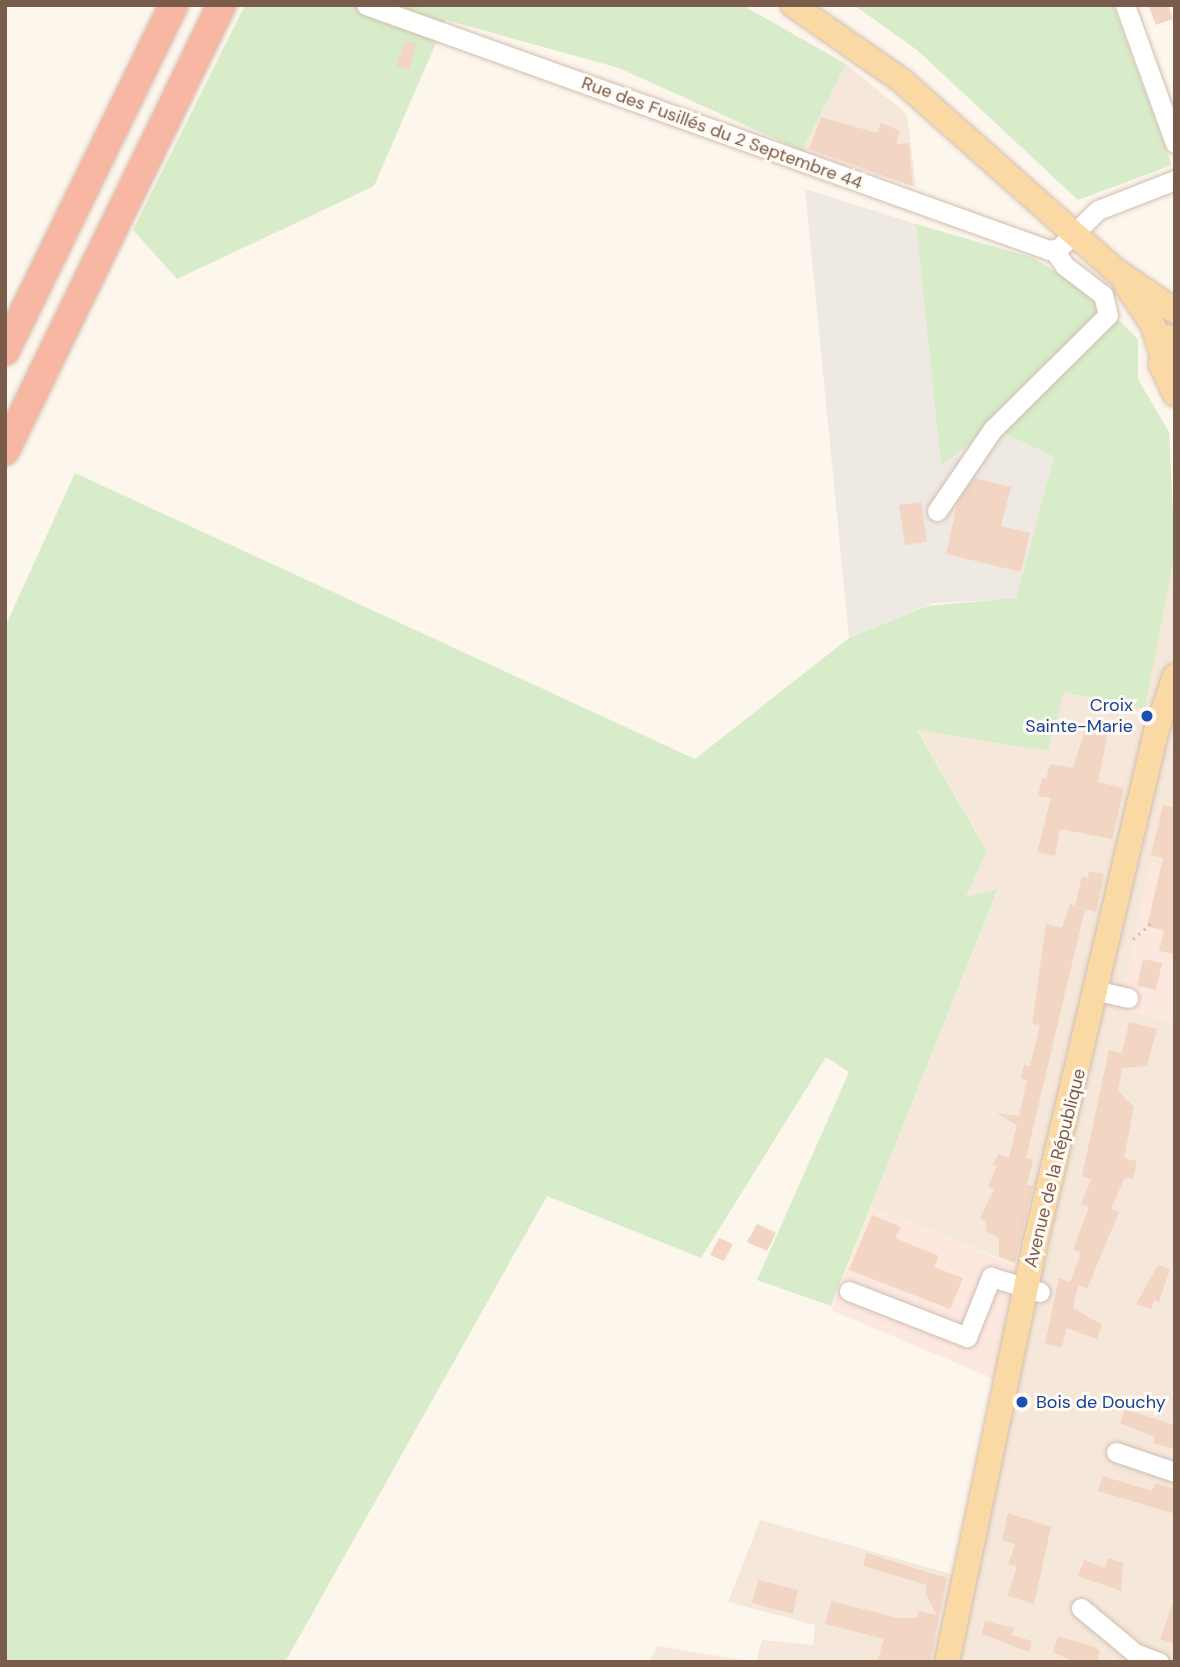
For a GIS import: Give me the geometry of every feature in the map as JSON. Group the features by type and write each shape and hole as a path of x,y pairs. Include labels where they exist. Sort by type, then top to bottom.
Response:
{"highway":[{"path":"5,351 174,5"},
{"path":"5,451 222,5"}],"main road":[{"path":"793,5 901,80 1116,271 1175,311"},
{"path":"1116,271 1147,315 1161,352 1163,376 1175,394"},
{"path":"1161,352 1175,326"},
{"name":"Avenue de la République","path":"947,1662 1032,1290 1111,994 1156,732 1175,677"},
{"name":"Avenue de la République","path":"957,1662 1032,1290"}],"street":[{"name":"Rue des Fusillés du 2 Septembre 44","path":"366,5 1054,250"},
{"path":"1125,5 1175,143"},
{"path":"937,511 992,430 1108,314 1103,295 1065,267 1054,250 1104,206 1175,180"},
{"path":"849,1291 967,1337 991,1276 1032,1290"},
{"path":"1116,1452 1175,1472"},
{"path":"1081,1608 1135,1653 1159,1662"}],"path":[{"path":"1133,939 1150,924"}],"shaded area":[{"path":"846,64 907,114 916,188 802,151"},
{"path":"805,189 916,224 941,465 986,430 1000,431 1054,457 1016,599 933,603 849,638"},
{"path":"1175,553 1175,1662 756,1662 762,1640 813,1645 815,1625 728,1602 760,1520 955,1575 1022,1267 871,1207 998,890 966,898 987,850 917,729 1047,751 1064,692 1145,709"},
{"path":"1150,862 1175,867 1175,1022 1119,1010"},
{"path":"871,1207 1022,1268 994,1379 831,1310"},
{"path":"658,1646 755,1662 648,1662"}],"green space":[{"path":"245,5 742,5 846,64 802,151 619,68 446,20 374,186 177,279 133,230"},
{"path":"854,5 1113,5 1172,165 1078,200 917,50"},
{"path":"916,224 1034,258 1095,297 1138,339 1138,379 1169,432 1175,553 1145,709 1064,692 1048,751 917,730 987,851 966,897 998,889 831,1306 757,1280 849,1072 826,1057 701,1258 547,1196 285,1662 5,1662 5,627 75,473 695,759 849,638 927,606 1016,598 1054,457 1000,431 986,430 941,466"}],"building":[{"path":"1148,5 1168,5 1173,19 1156,25"},
{"path":"405,41 417,44 409,70 396,66"},
{"path":"821,117 877,133 881,123 900,131 896,144 909,143 913,186 809,149"},
{"path":"974,478 1011,487 1001,526 1030,533 1021,572 946,554 958,501"},
{"path":"921,502 927,542 905,545 899,505"},
{"path":"1089,718 1110,723 1098,782 1124,788 1112,839 1060,829 1055,856 1037,852 1051,798 1038,796 1042,778 1046,779 1050,764 1073,768"},
{"path":"1163,805 1175,808 1175,954 1159,951 1164,931 1147,926 1163,858 1151,855"},
{"path":"1089,871 1104,874 1096,912 1075,906 1082,876 1088,878"},
{"path":"1070,904 1085,909 1026,1158 1033,1160 1027,1185 1033,1186 1015,1263 999,1257 999,1238 986,1232 987,1222 980,1218 994,1189 988,1186 997,1166 993,1165 998,1154 1009,1158 1017,1125 996,1113 1019,1116 1027,1080 1021,1078 1024,1065 1030,1066 1040,1025 1032,1024 1046,924 1062,928"},
{"path":"1143,959 1162,963 1156,990 1137,986"},
{"path":"1129,1022 1157,1029 1147,1066 1122,1068 1118,1091 1134,1107 1124,1158 1137,1161 1133,1179 1125,1177 1111,1209 1119,1212 1087,1289 1078,1285 1073,1308 1102,1325 1097,1339 1067,1328 1062,1347 1045,1344 1059,1278 1070,1282 1081,1253 1073,1250 1089,1207 1081,1204 1091,1180 1082,1176 1109,1050 1122,1053"},
{"path":"872,1215 901,1227 895,1238 939,1256 934,1267 963,1278 950,1309 849,1270"},
{"path":"757,1224 776,1233 767,1251 747,1242"},
{"path":"719,1238 733,1244 724,1261 710,1255"},
{"path":"1158,1265 1170,1269 1159,1302 1154,1300 1151,1309 1136,1304"},
{"path":"1125,1409 1174,1425 1175,1449 1153,1443 1155,1437 1120,1423"},
{"path":"1103,1476 1152,1491 1155,1483 1175,1489 1175,1514 1098,1491"},
{"path":"1008,1513 1051,1527 1034,1604 1008,1596 1017,1566 1008,1564 1015,1544 1002,1540"},
{"path":"866,1553 947,1578 930,1662 877,1662 884,1639 825,1624 831,1601 898,1618 917,1618 919,1611 937,1615 925,1593 927,1585 863,1566"},
{"path":"1108,1558 1123,1563 1121,1591 1078,1576 1084,1560 1105,1568"},
{"path":"758,1580 798,1590 793,1614 752,1603"},
{"path":"1175,1603 1175,1644 1160,1639"},
{"path":"985,1621 1014,1628 1012,1635 1032,1641 1029,1652 982,1634"},
{"path":"1058,1636 1095,1647 1100,1651 1097,1662 1075,1662 1053,1652"}],"place":[{"name":"Croix Sainte-Marie","path":"1147,716"},
{"name":"Bois de Douchy","path":"1022,1402"}]}
